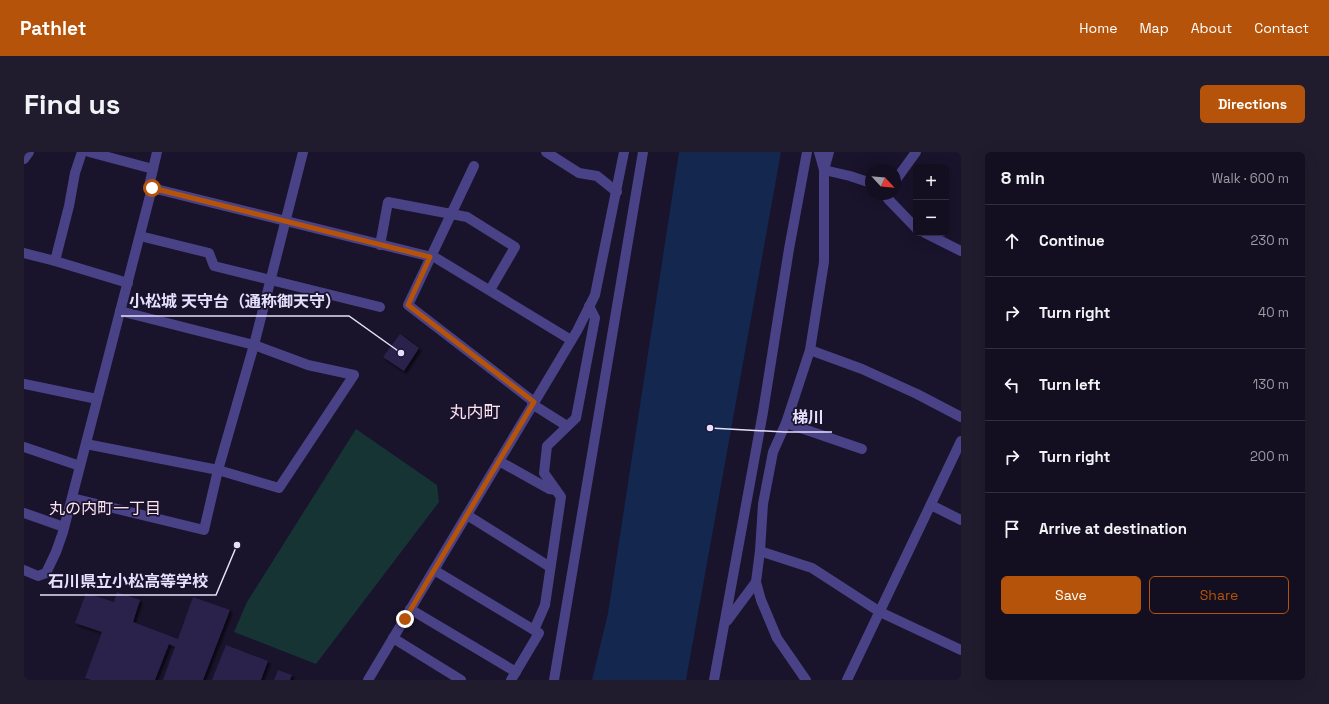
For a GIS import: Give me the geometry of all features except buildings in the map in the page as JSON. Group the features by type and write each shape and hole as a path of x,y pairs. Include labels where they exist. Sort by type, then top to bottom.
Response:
{"street":[{"path":"24,160 28,152"},
{"path":"55,261 69,206 75,173 82,152"},
{"path":"90,152 153,169"},
{"path":"24,570 38,576 46,573 56,552 64,527 152,188 149,186 157,152"},
{"path":"72,498 204,530 218,470 254,345 304,152"},
{"path":"546,152 579,173 597,176 617,192"},
{"path":"368,680 571,340 595,295 624,152"},
{"path":"554,680 643,152"},
{"path":"714,680 726,622 807,152"},
{"path":"806,680 778,638 761,600 756,582 760,551 763,504 773,452 786,423 810,350 824,262 824,170 819,152"},
{"path":"824,170 829,152"},
{"path":"901,173 916,152"},
{"path":"474,166 408,305 533,403 567,426"},
{"path":"824,170 865,181"},
{"path":"152,188 436,258 571,340"},
{"path":"889,200 913,225"},
{"path":"380,244 388,202 467,217 515,246 490,290"},
{"path":"140,236 209,253 214,266 380,307"},
{"path":"931,236 961,251"},
{"path":"24,253 128,283"},
{"path":"534,630 545,604 561,497 544,472 548,446 576,418 595,318 589,306"},
{"path":"86,444 218,470 279,488 354,375 308,365 254,345 120,311"},
{"path":"810,350 862,369 917,394 961,417"},
{"path":"24,384 97,399"},
{"path":"786,423 862,449"},
{"path":"847,680 961,441"},
{"path":"24,447 80,466"},
{"path":"498,461 550,489 556,490"},
{"path":"931,505 961,520"},
{"path":"24,513 64,527"},
{"path":"467,515 550,566"},
{"path":"760,551 812,568 880,612 961,650"},
{"path":"410,610 514,676 539,633 434,570"},
{"path":"726,622 756,582"},
{"path":"393,638 461,680"}],"green space":[{"path":"356,429 437,485 439,502 316,664 234,632 247,602"}],"water":[{"path":"679,152 781,152 686,680 592,680 608,613"}],"place":[{"name":"小松城 天守台（通称御天守）","path":"401,353"},
{"name":"梯川","path":"710,428"},
{"name":"石川県立小松高等学校","path":"237,545"}],"district":[{"name":"丸内町","path":"475,412"},
{"name":"丸の内町一丁目","path":"105,508"}],"route":[{"path":"152,188 430,257 408,305 534,402 405,619"}]}
